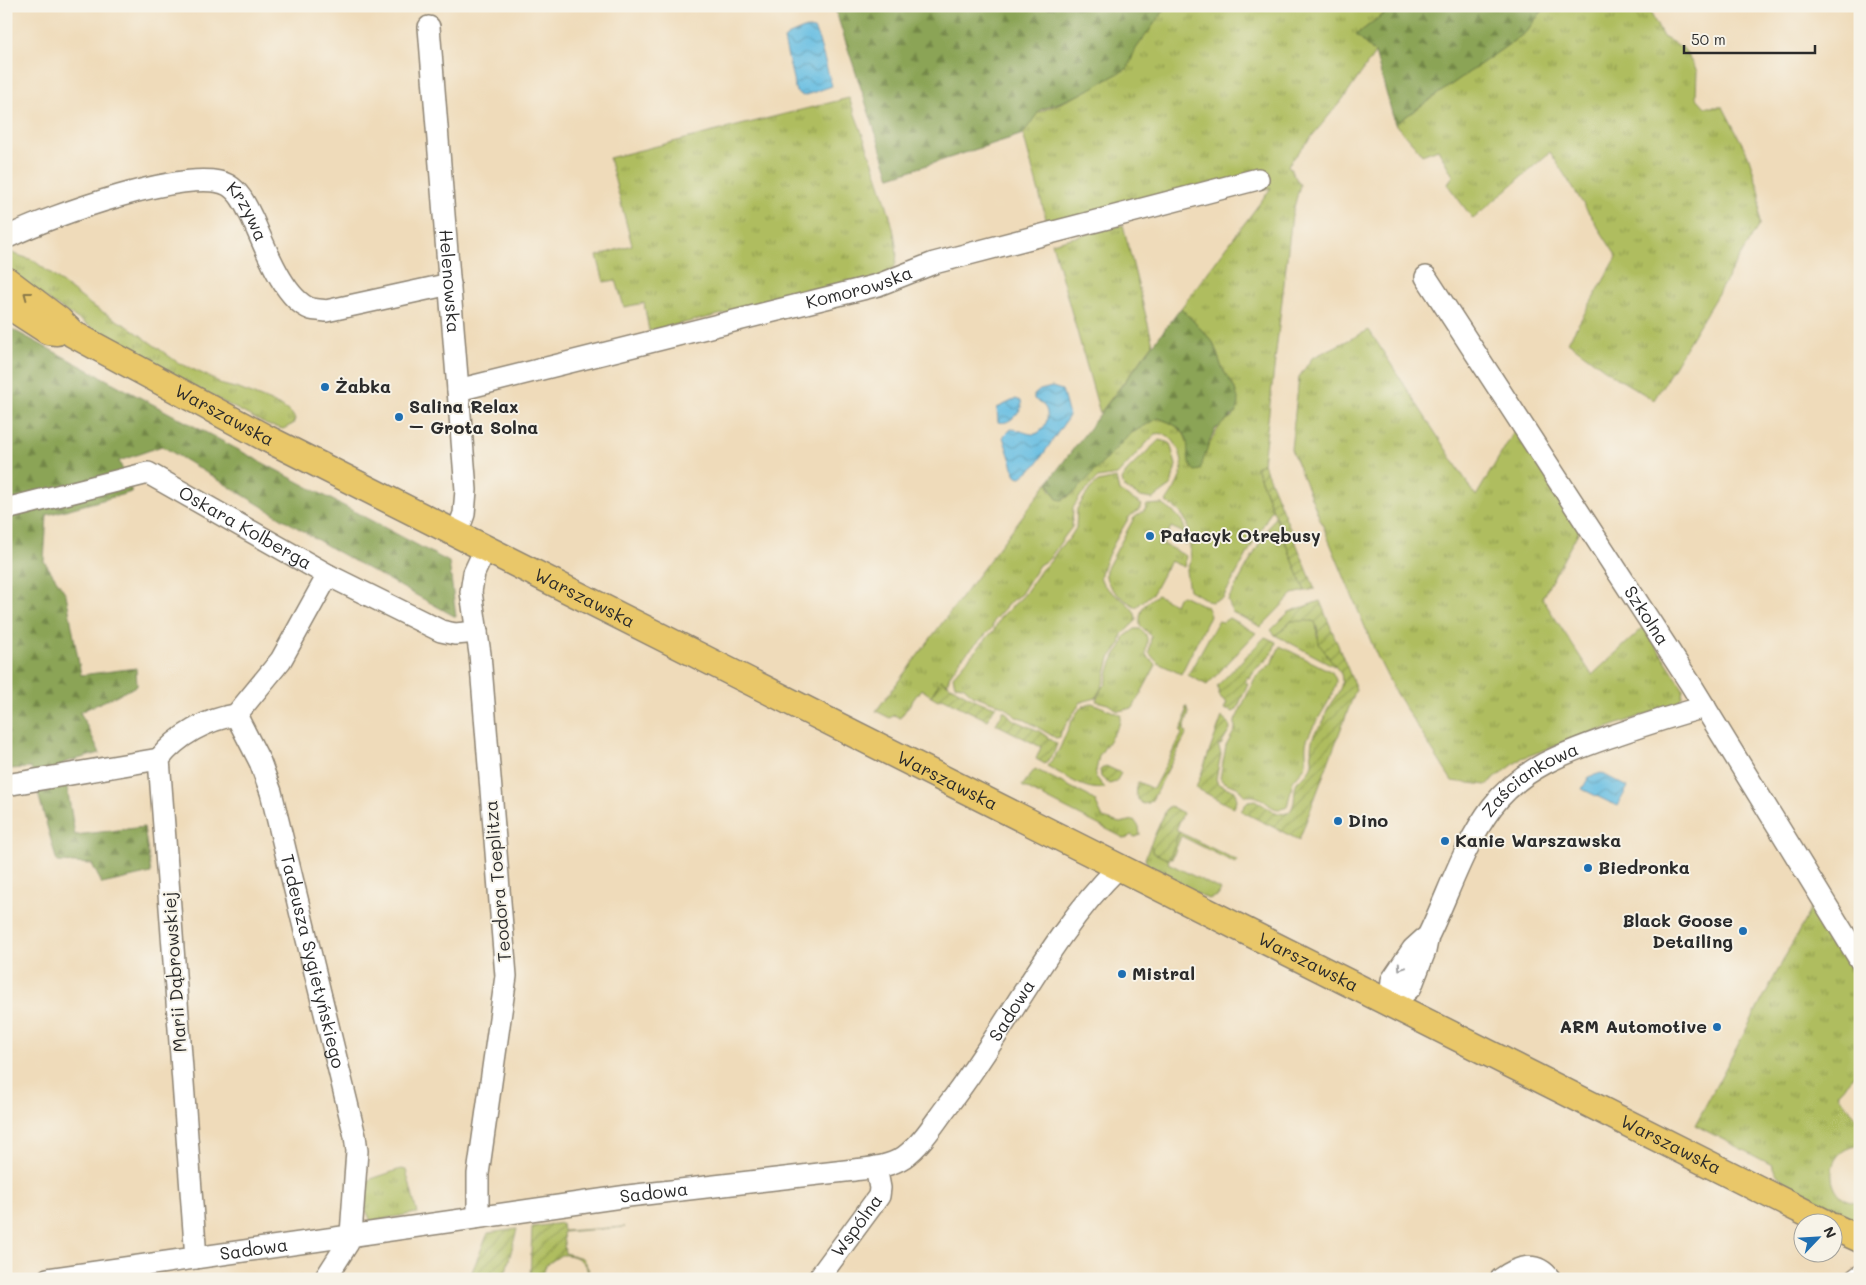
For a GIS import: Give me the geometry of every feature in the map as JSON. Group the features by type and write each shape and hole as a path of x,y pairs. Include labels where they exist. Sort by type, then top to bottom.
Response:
{"main road":[{"name":"Warszawska","path":"6,280 59,320 73,334 271,440 486,547 1390,1006 1804,1212"},
{"name":"Warszawska","path":"6,304 48,331 73,334"},
{"path":"1844,1232 1860,1239"}],"street":[{"name":"Helenowska","path":"428,27 466,498 464,514 456,533"},
{"name":"Komorowska","path":"458,390 878,285 934,263 1258,179"},
{"name":"Krzywa","path":"10,236 38,222 112,198 184,183 218,181 228,186 245,203 282,280 291,294 311,309 326,311 450,284"},
{"name":"Szkolna","path":"1426,277 1705,707 1860,960"},
{"name":"Oskara Kolberga","path":"6,509 148,473 328,575 441,631 455,634 476,632"},
{"name":"Teodora Toeplitza","path":"478,1217 478,1174 506,966 472,586 474,573 486,547"},
{"path":"6,785 159,759 170,746 226,716 280,660 328,575"},
{"name":"Zaściankowa","path":"1390,1006 1411,988 1425,951 1428,936 1473,837 1491,808 1521,777 1535,767 1568,752 1705,707"},
{"name":"Tadeusza Sygietyńskiego","path":"226,716 260,762 271,792 355,1136 358,1152 351,1234"},
{"name":"Marii Dąbrowskiej","path":"159,759 196,1258"},
{"name":"Sadowa","path":"48,1279 81,1276 351,1234 628,1196 876,1167 895,1162 910,1152 920,1142 960,1090 1097,888 1118,868"},
{"name":"Wspólna","path":"818,1279 879,1196 880,1188 876,1167"},
{"path":"325,1279 348,1243 351,1234"},
{"path":"1501,1279 1523,1267 1535,1267 1545,1272 1550,1279"},
{"path":"1856,1279 1860,1276"}],"green space":[{"path":"834,6 1167,6 1135,50 1128,68 1079,95 1040,110 1023,134 890,177"},
{"path":"1167,6 1394,6 1356,35 1375,53 1347,94 1288,165 1300,185 1292,215 1263,463 1256,467 1272,509 1223,598 1211,602 1189,590 1186,571 1191,560 1188,524 1179,511 1166,502 1180,478 1182,461 1177,446 1168,436 1155,434 1117,475 1098,478 1081,495 1073,508 1072,527 1049,559 1039,565 1021,594 1012,600 994,620 992,628 961,659 950,675 947,684 941,680 931,696 921,689 900,718 894,715 890,718 876,711 1048,482 1051,491 1062,500 1068,497 1130,434 1158,418 1176,426 1185,436 1192,468 1223,423 1232,417 1235,389 1222,368 1213,342 1181,308 1271,188 1262,190 1258,177 1048,226 1023,134 890,177 1079,95 1128,68 1135,50"},
{"path":"1394,6 1555,6 1542,11 1525,33 1395,124 1375,53 1356,35"},
{"path":"1555,6 1647,6 1663,37 1683,48 1697,71 1696,97 1705,107 1723,107 1748,155 1760,193 1759,225 1654,400 1617,378 1568,342 1617,257 1550,152 1473,219 1447,184 1453,176 1438,149 1422,155 1395,124 1525,33 1542,11"},
{"path":"849,98 879,181 893,229 896,262 893,269 885,277 649,331 644,303 624,307 616,280 604,282 597,256 632,245 609,158"},
{"path":"1123,225 1153,344 1100,413 1052,243"},
{"path":"6,248 14,254 33,260 91,305 132,329 177,362 223,385 239,389 281,406 292,414 295,419 293,424 283,429 267,425 138,357 51,302 6,268"},
{"path":"1181,308 1213,342 1222,368 1235,389 1239,402 1237,411 1215,430 1200,470 1195,471 1190,464 1186,437 1181,430 1158,418 1130,434 1076,491 1062,500 1057,499 1048,482"},
{"path":"6,326 449,562 456,617 336,551 162,446 119,461 132,492 47,515 44,561 66,594 81,675 136,668 137,686 80,712 100,753 63,763 75,835 144,827 151,873 102,884 92,864 57,862 31,768 6,769"},
{"path":"1369,330 1476,496 1515,430 1580,529 1542,598 1592,675 1644,627 1683,688 1682,697 1675,704 1522,758 1486,785 1452,781 1395,692 1377,656 1291,449 1299,377 1312,358"},
{"path":"1159,440 1170,443 1176,465 1171,486 1153,499 1140,497 1124,487 1122,480 1128,470"},
{"path":"1263,463 1315,589 1305,591 1256,467"},
{"path":"1116,478 1119,491 1142,505 1130,517 1120,532 1108,554 1100,577 1108,589 1132,608 1136,621 1122,634 1120,645 1110,658 1104,682 1096,698 1081,702 1061,732 1060,737 1056,738 1022,718 1016,717 1006,707 973,695 963,686 955,685 953,676 994,630 1000,618 1024,595 1042,569 1069,539 1076,528 1077,509 1090,489 1098,482"},
{"path":"1162,504 1179,517 1184,525 1186,545 1181,542 1184,533 1171,527 1163,544 1186,556 1184,567 1170,561 1153,593 1136,607 1115,592 1108,582 1106,570 1134,518 1145,510 1147,505"},
{"path":"1275,516 1305,591 1293,594 1261,627 1232,612 1228,600"},
{"path":"1157,595 1175,604 1178,597 1182,595 1207,607 1210,616 1181,674 1158,663 1149,653 1151,636 1140,625 1140,615 1143,607"},
{"path":"1320,601 1356,689 1299,840 1241,811 1248,801 1255,800 1276,812 1287,813 1294,802 1297,782 1312,765 1311,745 1313,737 1324,721 1326,711 1340,689 1341,674 1319,644 1317,626 1314,621 1291,621 1275,635 1271,630 1289,612"},
{"path":"1229,618 1256,633 1207,685 1188,675 1218,621 1223,622"},
{"path":"1311,620 1316,623 1317,636 1336,667 1275,635 1291,621"},
{"path":"1135,629 1140,629 1146,635 1146,655 1156,665 1133,708 1118,711 1108,704 1096,701 1101,689 1106,684 1111,664 1123,644 1124,637"},
{"path":"1265,637 1276,642 1270,655 1250,678 1247,677 1245,683 1248,683 1237,709 1234,712 1224,709 1227,703 1220,697 1217,686"},
{"path":"1280,646 1332,672 1336,680 1332,694 1307,740 1305,767 1293,781 1287,807 1278,809 1256,796 1245,796 1237,787 1223,782 1220,778 1226,746 1235,730 1235,721 1255,678 1272,663"},
{"path":"941,680 976,700 996,706 987,720 942,698 938,700 931,696"},
{"path":"1092,703 1121,715 1119,725 1099,756 1095,776 1105,788 1097,789 1082,785 1047,766 1057,753 1080,709"},
{"path":"1186,706 1189,713 1184,730 1187,733 1152,800 1149,803 1143,804 1136,794 1138,782 1153,789 1182,734 1180,732 1185,720"},
{"path":"1004,710 1012,719 1039,731 1057,744 1054,752 1045,764 1036,759 1041,747 996,724"},
{"path":"1222,717 1229,723 1230,730 1221,745 1218,745 1221,754 1216,779 1218,784 1235,791 1237,800 1234,808 1196,788"},
{"path":"1106,766 1121,773 1116,782 1109,784 1101,777 1100,770"},
{"path":"1035,769 1095,801 1103,818 1120,823 1134,820 1139,827 1140,835 1135,837 1131,835 1126,839 1022,786"},
{"path":"1170,806 1183,813 1176,830 1179,832 1169,860 1152,852 1150,845 1167,808"},
{"path":"1179,832 1238,861 1235,863 1181,836 1172,859 1170,857"},
{"path":"1150,845 1152,852 1169,860 1168,863 1221,890 1218,896 1208,899 1149,869 1145,859"},
{"path":"1815,901 1860,976 1860,1069 1837,1094 1860,1122 1860,1146 1847,1149 1838,1155 1833,1165 1832,1175 1834,1185 1840,1194 1848,1200 1860,1202 1860,1223 1844,1215 1844,1212 1837,1212 1797,1192 1777,1175 1772,1165 1695,1125"},
{"path":"401,1169 406,1170 417,1213 371,1221 365,1208 368,1180"},
{"path":"562,1223 563,1231 625,1227 563,1232 565,1253 582,1258 589,1270 578,1258 570,1255 561,1255 546,1265 542,1279 530,1279 532,1227"},
{"path":"517,1229 504,1279 469,1279 488,1233"}],"water":[{"path":"806,28 814,29 818,37 832,86 803,96 796,92 784,40 787,36"},
{"path":"1052,387 1062,390 1069,416 1036,465 1021,477 1016,476 1003,437 1011,429 1035,434 1045,426 1047,418 1046,409 1034,399 1034,395 1040,390"},
{"path":"1016,399 1021,401 1022,407 1009,421 998,422 997,408"},
{"path":"1601,773 1628,787 1617,806 1582,789 1589,777"}],"place":[{"name":"Żabka","path":"325,387"},
{"name":"Salina Relax – Grota Solna","path":"399,417"},
{"name":"Pałacyk Otrębusy","path":"1150,536"},
{"name":"Dino","path":"1338,821"},
{"name":"Kanie Warszawska","path":"1445,841"},
{"name":"Biedronka","path":"1588,868"},
{"name":"Black Goose Detailing","path":"1743,931"},
{"name":"Mistral","path":"1122,974"},
{"name":"ARM Automotive","path":"1717,1027"}]}
